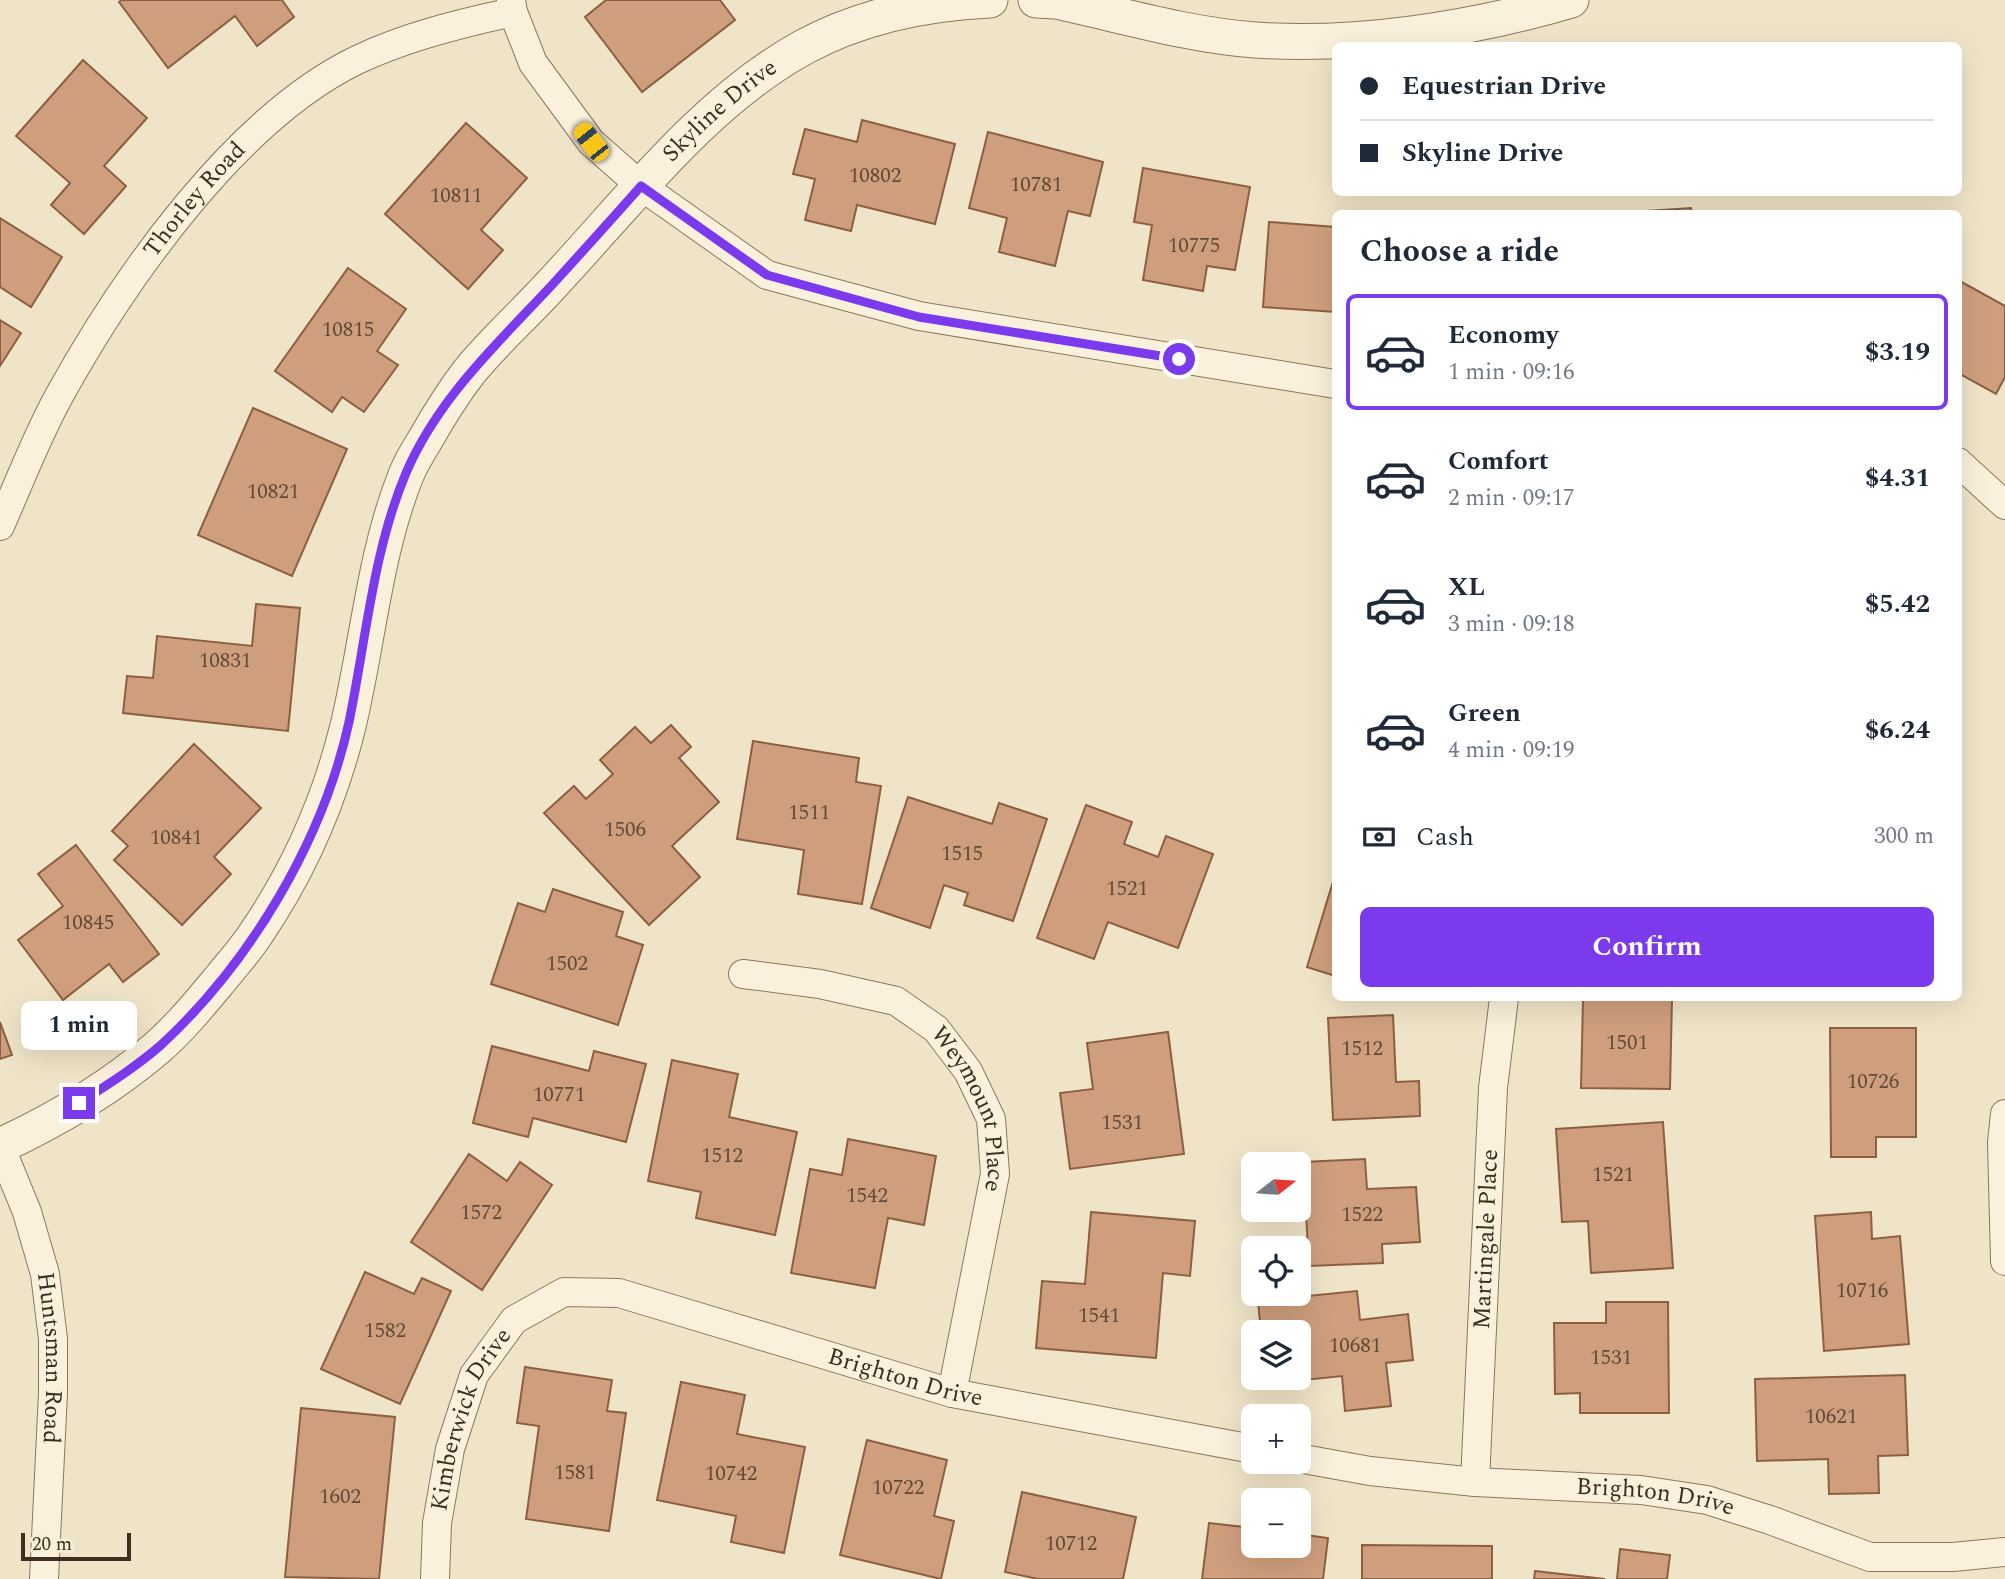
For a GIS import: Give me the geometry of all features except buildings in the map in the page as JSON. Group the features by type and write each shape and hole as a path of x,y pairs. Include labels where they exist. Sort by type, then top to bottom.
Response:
{"street":[{"name":"Skyline Drive","path":"0,1146 38,1128 79,1103 128,1071 160,1045 204,1000 257,933 297,863 324,807 348,725 385,539 407,473 434,423 469,372 641,186 726,102 802,48 846,27 884,14 971,0"},
{"path":"1036,0 1056,1 1191,30 1255,40 1318,40 1447,29 1520,16 1571,0"},
{"path":"512,6 533,63 591,142 641,186 767,275 919,317 1332,384"},
{"name":"Thorley Road","path":"0,526 58,399 97,330 172,224 219,169 279,111 322,80 357,60 512,6"},
{"path":"1962,466 2005,505"},
{"name":"Weymount Place","path":"743,974 820,984 896,1001 936,1029 968,1071 991,1119 995,1174 952,1393"},
{"name":"Martingale Place","path":"1475,1482 1493,1088 1504,1001"},
{"path":"2005,1114 2002,1142 2005,1261"},
{"name":"Huntsman Road","path":"0,1146 27,1212 45,1274 53,1339 44,1579"},
{"name":"Brighton Drive","path":"564,1292 619,1293 952,1393 1241,1447"},
{"name":"Kimberwick Drive","path":"435,1579 437,1523 450,1448 474,1375 514,1320 564,1292"},
{"name":"Brighton Drive","path":"1311,1460 1370,1471 1475,1482 1641,1490 1707,1500 1870,1557 1953,1557 2005,1552"}],"route":[{"path":"79,1103 128,1071 160,1045 204,1000 257,933 297,863 324,807 348,725 385,539 407,473 434,423 469,372 641,186 767,275 919,317 1179,359"}]}
